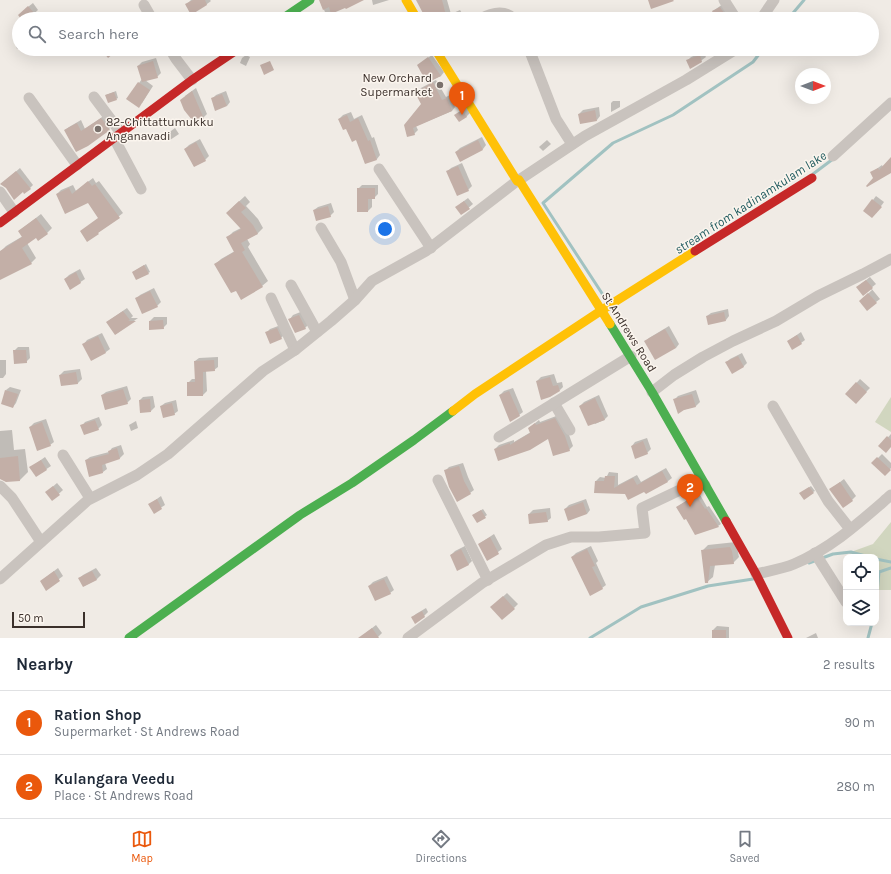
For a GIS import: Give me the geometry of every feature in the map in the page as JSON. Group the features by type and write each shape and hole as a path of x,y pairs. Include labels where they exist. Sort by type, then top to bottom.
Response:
{"main road":[{"path":"292,12 310,0"},
{"path":"406,0 413,12"},
{"path":"0,223 192,80 228,56"},
{"name":"St Andrews Road","path":"439,56 602,310 652,392 756,574 788,638"},
{"path":"129,638 300,515 352,484 402,449 475,394 602,310 812,178"}],"street":[{"path":"724,0 732,12"},
{"path":"766,12 774,0"},
{"path":"144,5 148,12"},
{"path":"174,56 192,80"},
{"path":"532,56 556,119 572,144"},
{"path":"0,579 90,498 137,475 168,454 263,371 295,350 355,300 372,281 431,248 518,181 572,144 686,80 725,56"},
{"path":"94,97 117,136 141,189"},
{"path":"29,98 78,165"},
{"path":"833,156 891,104"},
{"path":"379,170 431,248"},
{"path":"0,192 14,212"},
{"path":"321,228 341,262 355,300"},
{"path":"652,392 674,375 703,357 776,321 818,296 863,274 891,258"},
{"path":"291,285 317,332"},
{"path":"271,298 295,350"},
{"path":"499,437 630,356"},
{"path":"554,404 570,430"},
{"path":"773,406 828,501 850,529"},
{"path":"63,455 90,498"},
{"path":"438,480 488,580"},
{"path":"408,638 488,580 546,545 571,537 599,537 645,533 642,508 680,490 705,485"},
{"path":"0,486 12,498 41,542"},
{"path":"756,574 793,564 831,545 891,495"},
{"path":"815,553 843,597"}],"green space":[{"path":"891,397 891,432 875,422"},
{"path":"891,522 891,590 879,590 879,554 850,554 851,552 873,544"}],"building":[{"path":"193,0 205,0 207,5 196,12 189,12 185,4"},
{"path":"319,0 364,0 346,9 345,8 336,12 330,12 329,7 323,10"},
{"path":"416,0 442,0 445,12 422,12"},
{"path":"648,0 673,0 674,1 651,9"},
{"path":"28,6 33,12 21,12"},
{"path":"720,7 723,12 712,12"},
{"path":"700,56 702,62 690,69 686,60"},
{"path":"428,57 441,76 427,83 417,65"},
{"path":"153,61 158,78 142,82 137,66"},
{"path":"270,61 274,70 264,75 260,65"},
{"path":"138,82 150,90 139,108 126,99"},
{"path":"433,82 442,100 447,98 452,111 413,128 415,135 407,137 404,125 421,104 415,93"},
{"path":"192,91 204,119 196,125 184,110 180,100"},
{"path":"114,92 117,100 108,103 105,95"},
{"path":"222,94 227,106 215,111 211,98"},
{"path":"462,110 467,117 459,122 454,115"},
{"path":"595,110 597,121 580,124 578,114"},
{"path":"347,115 350,122 358,118 368,141 370,140 377,160 365,164 356,140 352,142 346,129 343,130 338,119"},
{"path":"101,118 110,130 88,146 76,152 64,130 77,123 81,131"},
{"path":"478,140 483,150 460,162 455,152"},
{"path":"196,142 206,161 194,167 184,149"},
{"path":"891,157 891,173 867,187 866,186 873,178 870,172 878,168 879,170"},
{"path":"458,166 469,191 457,196 446,171"},
{"path":"16,171 31,189 24,194 23,192 14,200 6,188 0,184"},
{"path":"88,181 92,186 95,184 120,218 87,242 80,231 98,218 88,203 65,214 56,194 69,188 72,194"},
{"path":"357,188 375,188 375,199 368,199 368,212 357,212"},
{"path":"872,199 882,207 872,218 863,211"},
{"path":"239,201 246,208 241,212 253,225 258,234 241,243 245,250 242,252 263,287 241,300 236,291 231,293 214,264 234,252 226,237 241,229 226,213"},
{"path":"464,201 470,209 461,215 455,207"},
{"path":"328,206 331,217 316,221 313,210"},
{"path":"36,218 48,234 38,241 36,238 22,248 32,264 0,280 0,251 22,237 18,231"},
{"path":"144,265 149,274 136,280 132,272"},
{"path":"76,272 81,283 70,290 64,279"},
{"path":"866,280 873,288 863,296 856,287"},
{"path":"150,291 158,307 142,314 135,298"},
{"path":"868,293 877,303 867,311 859,301"},
{"path":"123,311 130,320 128,321 136,321 115,335 106,322"},
{"path":"724,312 726,321 708,325 706,316"},
{"path":"299,315 306,329 295,333 288,319"},
{"path":"163,320 164,329 149,330 149,321"},
{"path":"277,328 282,339 270,344 265,332"},
{"path":"665,329 676,348 655,360 644,341"},
{"path":"797,335 802,344 792,350 787,341"},
{"path":"98,336 106,353 91,361 82,344"},
{"path":"13,350 26,350 27,363 14,364"},
{"path":"738,356 744,367 732,374 725,362"},
{"path":"214,360 215,371 203,372 203,396 187,396 187,382 195,382 194,361"},
{"path":"76,372 78,384 61,386 59,375"},
{"path":"550,377 553,386 558,385 560,391 541,400 536,381"},
{"path":"856,382 867,392 856,404 845,394"},
{"path":"123,389 128,404 105,410 101,395"},
{"path":"5,390 18,394 13,408 1,404"},
{"path":"509,391 520,416 510,422 499,395"},
{"path":"692,394 696,407 684,410 678,414 673,399"},
{"path":"595,398 605,420 588,426 579,406"},
{"path":"150,399 151,412 140,413 139,400"},
{"path":"172,403 175,415 163,418 160,406"},
{"path":"555,418 565,436 570,451 553,456 548,439 530,450 498,461 494,449 510,443 510,445 530,433 528,428 535,423 536,425"},
{"path":"95,420 99,430 84,435 80,425"},
{"path":"42,422 51,446 37,451 29,427"},
{"path":"887,436 891,440 891,447 886,453 878,446"},
{"path":"643,441 648,454 635,459 631,446"},
{"path":"117,448 120,459 102,465 103,473 89,477 85,460 109,454 108,451"},
{"path":"18,456 20,481 6,482 0,479 0,458"},
{"path":"877,457 891,470 885,476 871,463"},
{"path":"41,460 47,470 36,477 29,467"},
{"path":"459,466 464,481 471,494 457,502 449,487 444,470"},
{"path":"662,471 668,482 646,494 644,492 628,500 625,494 594,493 595,481 604,481 605,476 615,476 614,488 633,478 637,485"},
{"path":"840,482 853,501 843,508 829,489"},
{"path":"53,486 60,495 52,501 45,492"},
{"path":"809,487 814,493 804,500 799,493"},
{"path":"696,495 719,527 695,535 686,519 684,520 676,507"},
{"path":"157,499 162,509 154,514 148,504"},
{"path":"583,502 587,514 568,521 564,509"},
{"path":"481,510 486,518 477,523 472,515"},
{"path":"546,512 548,522 529,524 528,514"},
{"path":"490,537 499,554 487,561 478,544"},
{"path":"730,547 734,564 710,566 708,583 705,583 701,550"},
{"path":"461,549 469,565 457,571 450,555"},
{"path":"587,549 595,566 592,567 603,589 590,596 571,557"},
{"path":"54,571 60,581 46,591 40,581"},
{"path":"92,571 97,580 83,587 78,578"},
{"path":"384,579 391,594 375,601 368,586"},
{"path":"503,596 515,609 502,620 490,607"},
{"path":"422,611 425,617 415,624 411,617"},
{"path":"372,628 379,638 358,638"},
{"path":"712,630 726,630 726,638 712,638"}],"waterway":[{"path":"794,12 804,0"},
{"path":"608,300 607,301 543,203 613,143 673,115 753,62 758,56"},
{"name":"stream from kadinamkulam lake","path":"813,174 833,159"},
{"path":"809,563 833,554 851,552 858,554"},
{"path":"879,560 891,562"},
{"path":"877,590 879,572 891,568"},
{"path":"590,638 641,607 708,586 753,579"},
{"path":"868,638 871,626"}],"traffic: fast":[{"path":"292,12 310,0"},
{"path":"610,324 652,392 726,521"},
{"path":"129,638 300,515 352,483 453,411"}],"traffic: slow":[{"path":"406,0 413,12"},
{"path":"439,56 517,181 519,180 610,324"},
{"path":"453,411 475,394 602,310 695,251"}],"traffic: jam":[{"path":"0,223 192,80 228,56"},
{"path":"695,251 812,178"},
{"path":"726,521 756,574 788,638"}],"place":[{"name":"New Orchard Supermarket","path":"440,85"},
{"name":"Ration Shop","path":"462,115"},
{"name":"82-Chittattumukku Anganavadi","path":"98,129"},
{"name":"Kulangara Veedu","path":"690,507"}]}
